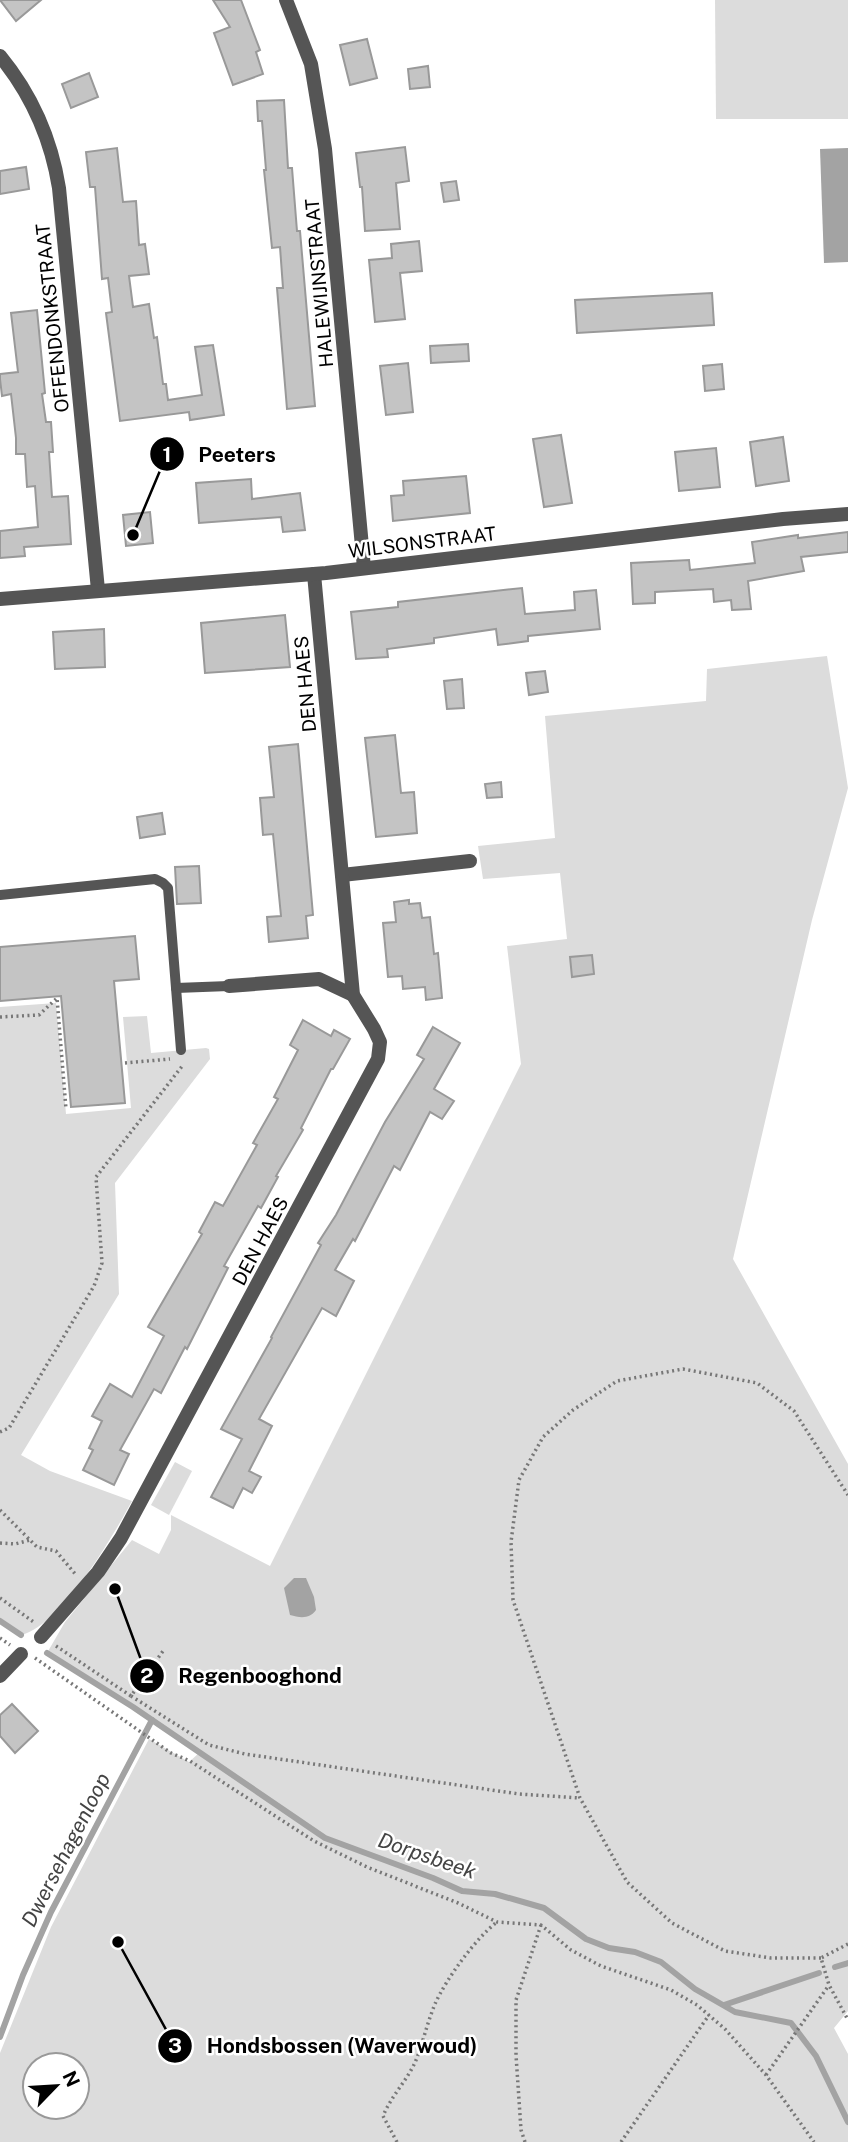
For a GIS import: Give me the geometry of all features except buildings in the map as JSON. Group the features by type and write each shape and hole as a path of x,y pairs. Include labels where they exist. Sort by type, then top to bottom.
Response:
{"street":[{"name":"HALEWIJNSTRAAT","path":"286,0 311,64 326,149 364,568"},
{"name":"OFFENDONKSTRAAT","path":"0,56 29,97 54,156 98,590"},
{"name":"WILSONSTRAAT","path":"0,599 314,574 783,519 848,514"},
{"name":"DEN HAES","path":"43,1634 112,1554 378,1059 380,1042 353,995 314,574"},
{"path":"342,875 470,862"},
{"path":"229,985 319,979 353,995"},
{"path":"0,1676 21,1654"}],"lane":[{"path":"0,895 155,879 163,883 168,888 181,1054"},
{"path":"176,988 229,985"}],"path":[{"path":"0,1017 39,1014 57,998 66,1109"},
{"path":"0,1433 9,1428 94,1286 102,1263 96,1177 184,1065 181,1054 125,1063"},
{"path":"848,1495 794,1411 757,1383 683,1369 617,1381 573,1410 543,1437 519,1480 511,1542 513,1600 580,1798 628,1882 672,1923 725,1951 771,1958 821,1958 848,1944"},
{"path":"0,1510 37,1547 56,1551 86,1587"},
{"path":"0,1543 15,1544 30,1540"},
{"path":"0,1598 51,1642 209,1745 245,1754 519,1794 580,1798"},
{"path":"131,1696 163,1651"},
{"path":"21,1654 33,1657 171,1753 190,1761 314,1841 367,1867 458,1903 497,1922 541,1925 571,1950 601,1966 671,1990 698,2005 766,2075 814,2142"},
{"path":"397,2142 383,2116 388,2103 418,2056 437,2000 484,1933 497,1922"},
{"path":"525,2142 521,2130 516,2055 516,2000 541,1925"},
{"path":"821,1958 829,1985 848,2020"},
{"path":"766,2075 829,1985"},
{"path":"621,2142 709,2015"}],"shaded area":[{"path":"715,0 848,0 848,119 716,119"},
{"path":"848,148 848,262 824,263 820,149"},
{"path":"827,656 848,788 812,920 733,1259 848,1464 848,2011 834,2028 848,2054 848,2142 0,2142 0,2053 51,1927 149,1739 189,1762 199,1753 47,1653 65,1622 132,1540 159,1554 171,1530 171,1515 270,1566 521,1064 507,946 567,939 560,873 483,879 478,846 555,838 545,716 706,701 707,669"},
{"path":"56,1003 66,1114 131,1108 123,1017 147,1016 151,1053 206,1048 209,1049 210,1059 115,1183 119,1294 21,1455 50,1471 132,1501 99,1556 69,1598 53,1615 21,1635 0,1621 0,1007"},
{"path":"175,1462 192,1471 169,1515 151,1505"},
{"path":"294,1578 306,1578 314,1597 316,1610 308,1616 290,1615 284,1588"}],"waterway":[{"name":"Dorpsbeek","path":"0,1621 21,1635"},
{"name":"Dorpsbeek","path":"47,1653 133,1707 325,1838 462,1891 495,1894 544,1908 586,1939 661,1962 695,1989 735,2012 791,2023 816,2056 848,2122"},
{"name":"Dwersehagenloop","path":"0,2037 23,1975 51,1912 152,1720"},
{"path":"835,1967 848,1963"},
{"path":"724,2005 819,1973"}],"place":[{"name":"Peeters","path":"133,535"},
{"name":"Regenbooghond","path":"115,1589"},
{"name":"Hondsbossen (Waverwoud)","path":"118,1942"}]}
